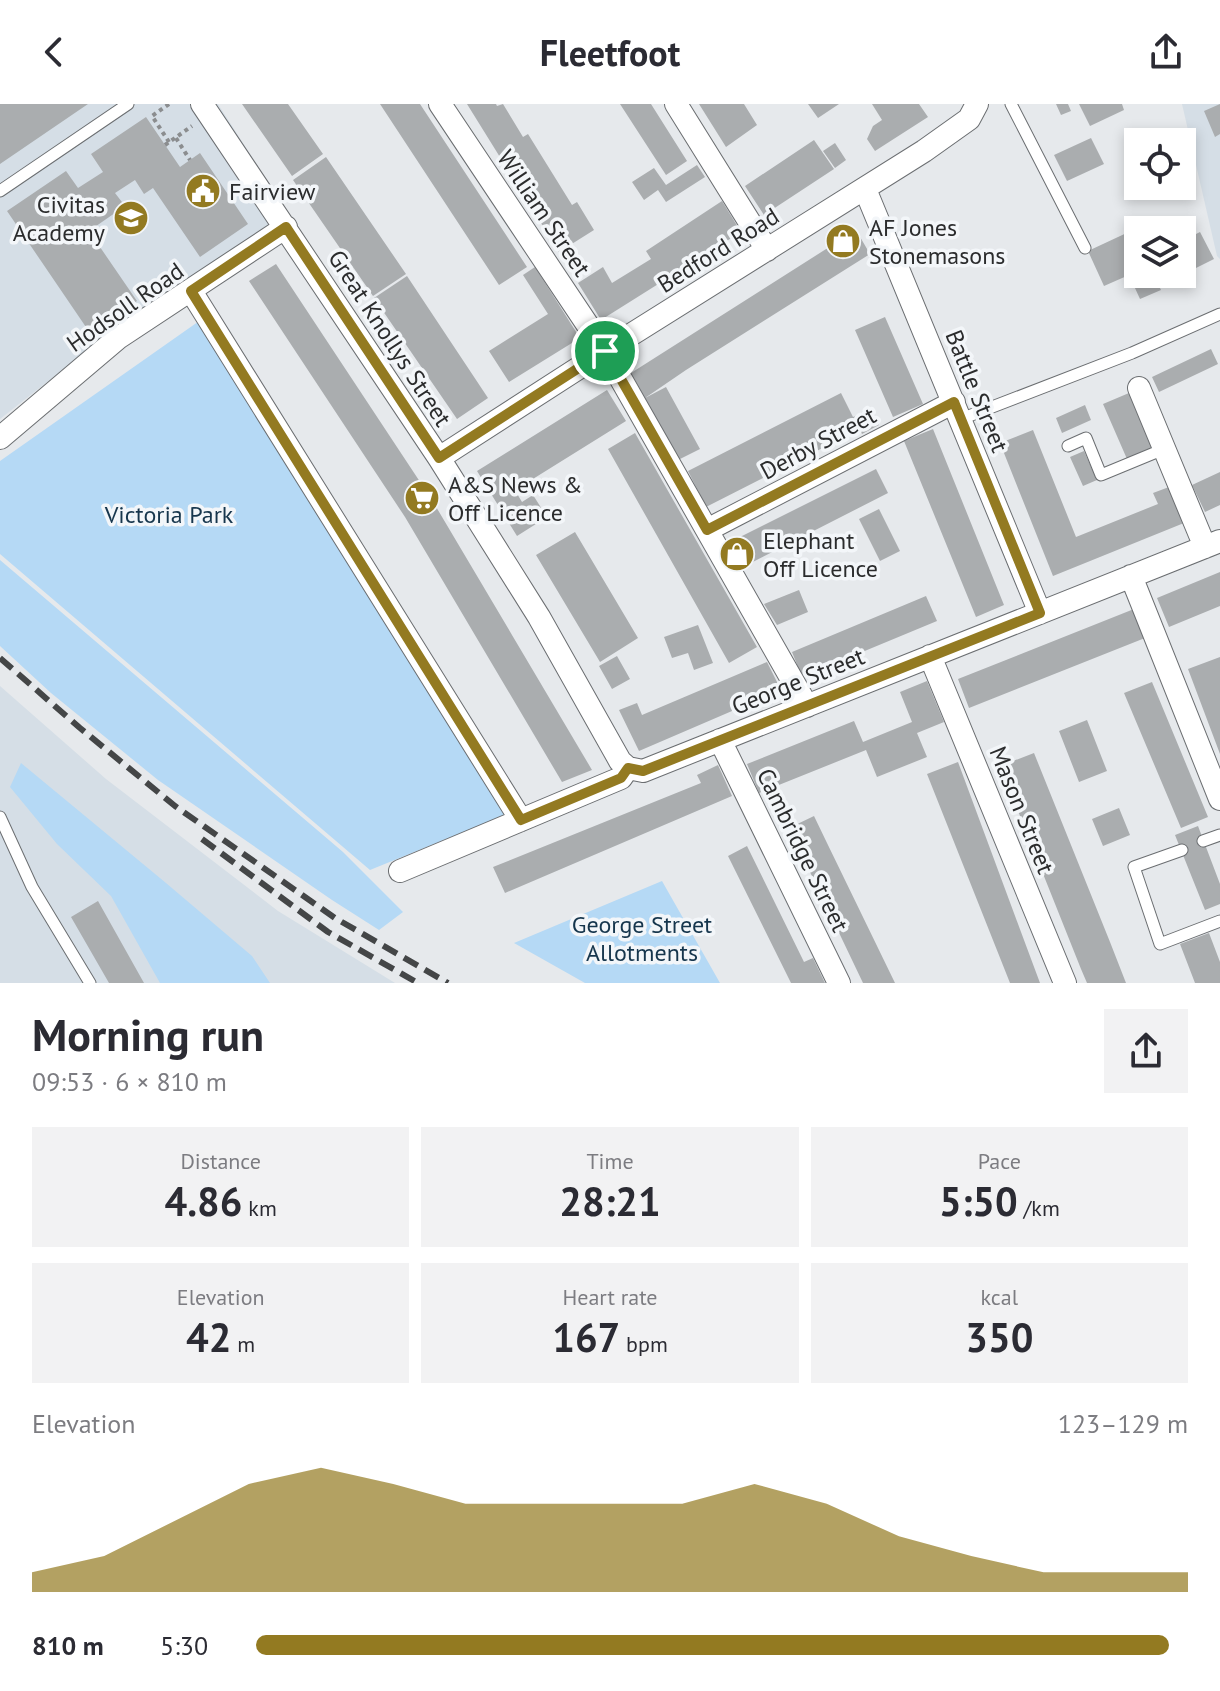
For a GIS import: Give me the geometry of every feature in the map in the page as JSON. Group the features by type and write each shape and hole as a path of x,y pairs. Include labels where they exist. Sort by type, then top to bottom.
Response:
{"street":[{"name":"Great Knollys Street","path":"202,104 439,458 539,617 620,761 628,768"},
{"name":"William Street","path":"440,104 605,351 807,706"},
{"path":"676,104 767,250"},
{"name":"Bedford Road","path":"439,458 924,151 969,119 977,104"},
{"name":"Battle Street","path":"865,189 1040,613"},
{"name":"Hodsoll Road","path":"0,438 118,338 286,227"},
{"path":"191,291 521,820"},
{"path":"1139,388 1164,449 1213,544"},
{"name":"Derby Street","path":"707,530 957,410"},
{"name":"George Street","path":"400,871 621,778 628,768 643,771 1213,544"},
{"path":"1131,576 1220,799"},
{"name":"Mason Street","path":"930,656 1065,983"},
{"name":"Cambridge Street","path":"720,740 839,983"}],"lane":[{"path":"0,191 128,104"},
{"path":"1011,104 1085,248"},
{"path":"957,410 1132,353 1220,314"},
{"path":"1068,446 1086,438 1101,475 1164,449"},
{"path":"0,817 32,887 90,983"},
{"path":"1203,841 1220,835"},
{"path":"1182,850 1134,867 1160,944 1220,921"}],"path":[{"path":"169,104 152,116 167,143 188,128"},
{"path":"175,137 190,160"}],"shaded area":[{"name":"Civitas Academy","path":"0,104 218,104 289,215 98,342 0,419"},
{"path":"1182,104 1220,104 1220,259 1196,165 1196,128 1188,128"},
{"path":"0,686 106,779 278,911 395,983 0,983"}],"green space":[{"name":"Victoria Park","path":"212,312 520,809 370,870 0,554 0,461"},
{"path":"0,560 343,852 403,912 379,930 158,780 51,693 0,646"},
{"path":"21,763 252,956 270,983 160,983 111,896 57,844 10,787"},
{"name":"George Street Allotments","path":"662,881 720,983 585,983 514,943"}],"building":[{"path":"0,104 88,104 0,164"},
{"path":"242,104 288,104 323,154 292,176"},
{"path":"380,104 420,104 527,267 499,285"},
{"path":"467,104 503,104 523,137 528,134 572,205 577,202 594,230 559,252"},
{"path":"620,104 651,104 687,161 666,175"},
{"path":"699,104 744,104 757,125 726,147"},
{"path":"808,104 839,104 818,118"},
{"path":"872,104 919,104 928,117 875,151 867,139 873,126 882,120"},
{"path":"1056,104 1068,104 1071,111 1061,115"},
{"path":"1079,104 1122,104 1124,110 1090,126"},
{"path":"1220,104 1220,134 1215,137 1204,111"},
{"path":"146,117 180,167 200,153 248,224 200,257 153,188 144,194 135,180 115,193 125,206 89,231 137,301 90,333 7,211 66,171 78,188 103,172 91,154"},
{"path":"1091,138 1104,164 1067,181 1054,155"},
{"path":"814,140 834,169 764,215 745,186"},
{"path":"835,143 846,160 835,168 823,151"},
{"path":"326,157 406,274 373,296 293,180"},
{"path":"697,165 705,177 666,202 658,190 644,200 632,182 654,168 666,185"},
{"path":"722,201 741,232 601,320 578,283 603,267 612,283 651,259 646,251"},
{"path":"856,230 870,254 645,398 631,373"},
{"path":"1200,232 1214,259 1196,268 1196,234"},
{"path":"1124,234 1124,277 1104,286 1088,251"},
{"path":"276,264 432,500 592,770 562,782 405,517 249,281"},
{"path":"535,267 580,338 509,382 489,351 548,314 523,275"},
{"path":"407,276 488,398 457,419 374,298"},
{"path":"1135,288 1161,290 1140,299"},
{"path":"885,317 923,404 893,417 855,330"},
{"path":"1211,349 1218,364 1159,392 1152,377"},
{"path":"666,387 700,449 678,460 645,398"},
{"path":"607,390 626,421 512,492 516,492 522,502 533,495 547,517 517,536 477,471"},
{"path":"841,393 853,417 870,408 879,425 862,434 860,429 706,507 688,471"},
{"path":"1129,393 1153,447 1127,459 1103,404"},
{"path":"1085,405 1091,420 1062,433 1056,418"},
{"path":"933,429 1004,605 976,617 904,441"},
{"path":"1033,430 1076,537 1158,504 1153,493 1169,487 1184,523 1053,576 1000,443"},
{"path":"635,433 757,647 729,663 608,449"},
{"path":"1084,451 1097,480 1083,486 1070,457"},
{"path":"876,469 888,493 741,568 728,543"},
{"path":"1220,472 1220,505 1205,512 1192,485"},
{"path":"879,509 900,551 880,561 859,519"},
{"path":"575,532 638,638 600,662 536,555"},
{"path":"1220,572 1220,606 1169,627 1157,598"},
{"path":"799,590 808,612 777,625 764,604"},
{"path":"926,596 937,621 802,677 792,652"},
{"path":"1134,609 1145,638 969,708 958,679"},
{"path":"698,625 713,663 694,670 688,653 672,658 664,637"},
{"path":"617,656 630,679 612,689 599,666"},
{"path":"1220,657 1220,754 1188,669"},
{"path":"767,662 781,690 639,751 619,710 637,703 642,715"},
{"path":"927,681 944,722 917,733 927,757 877,777 866,750 759,793 747,764 854,721 863,742 912,722 900,692"},
{"path":"1152,682 1208,817 1181,828 1124,693"},
{"path":"1087,720 1107,771 1079,782 1059,731"},
{"path":"1034,753 1126,983 1087,983 1081,969 1000,766"},
{"path":"958,762 1040,983 1010,983 927,774"},
{"path":"718,765 732,796 505,893 493,867 701,783 697,775"},
{"path":"1119,808 1130,835 1103,846 1092,819"},
{"path":"814,816 895,983 863,983 789,828"},
{"path":"1198,826 1220,884 1220,904 1205,910 1175,835"},
{"path":"747,846 804,962 813,958 825,983 791,983 728,856"},
{"path":"98,901 144,983 109,983 71,917"},
{"path":"1209,933 1220,962 1220,983 1195,983 1180,944"}],"railway":[{"path":"0,658 175,806 335,918 448,983"},
{"path":"202,839 328,932 418,983"}],"place":[{"name":"Fairview","path":"203,191"},
{"name":"Civitas Academy","path":"131,218"},
{"name":"AF Jones Stonemasons","path":"843,241"},
{"name":"A&S News & Off Licence","path":"422,498"},
{"name":"Elephant Off Licence","path":"737,554"}],"route":[{"path":"286,227 439,458 605,351 707,530 954,402 1040,613 643,771 628,768 621,778 521,820 191,291 286,227"}]}
